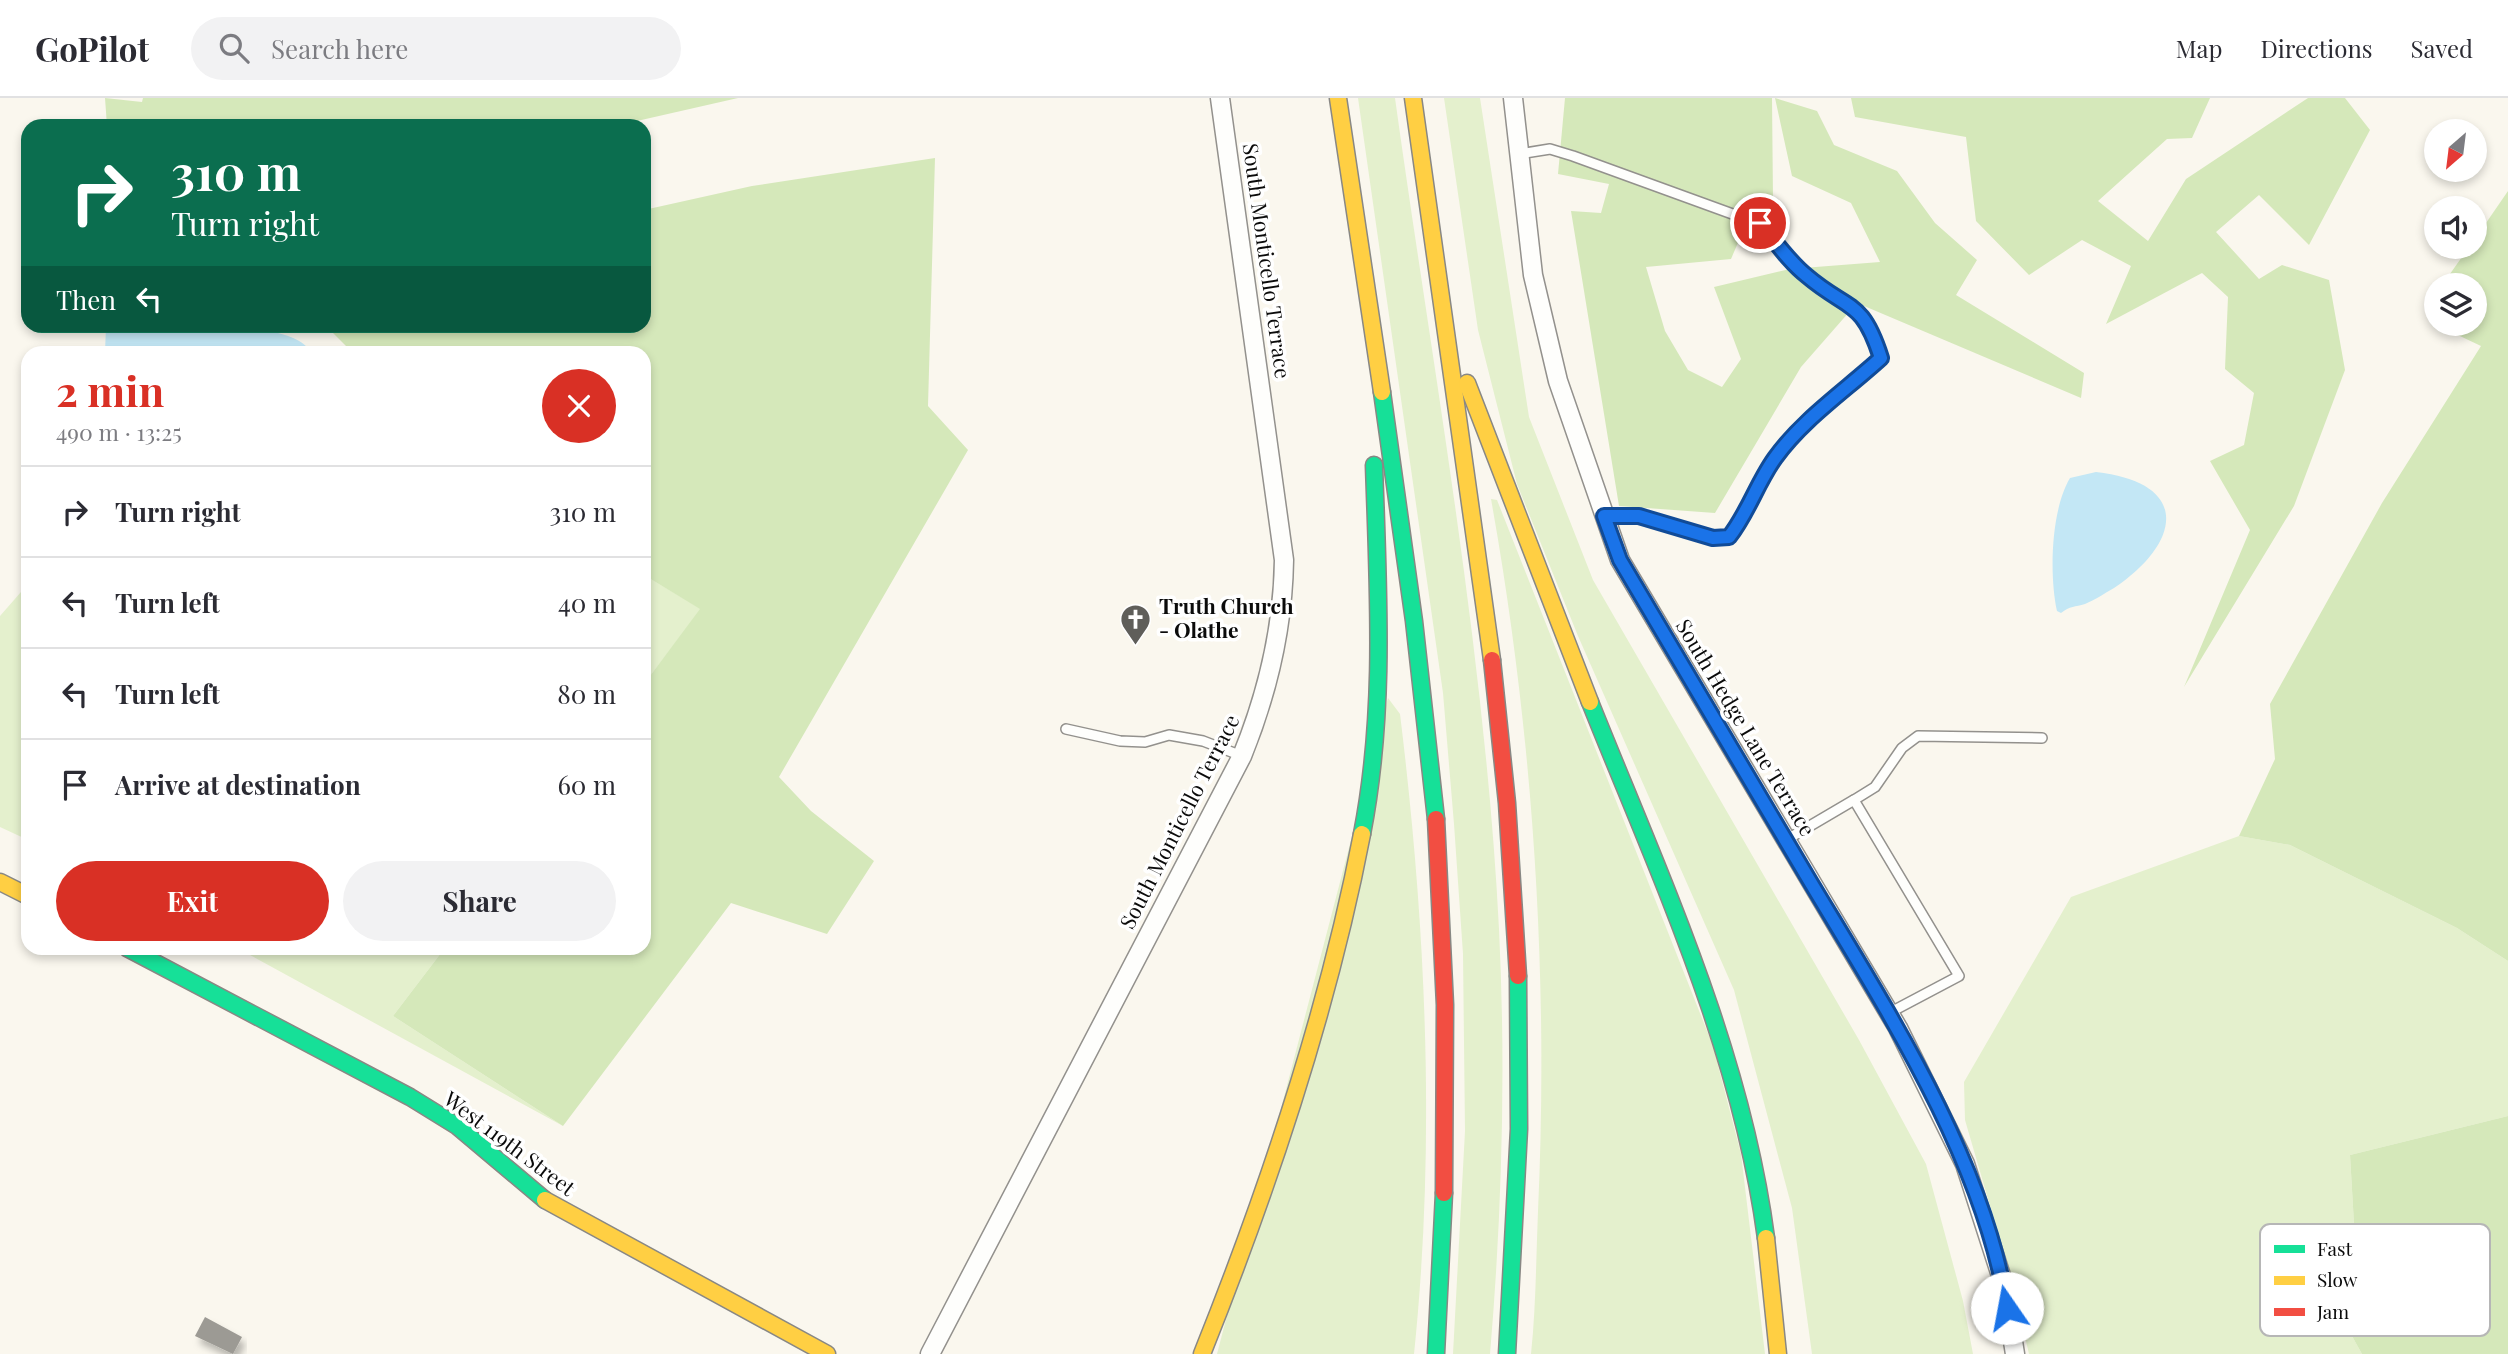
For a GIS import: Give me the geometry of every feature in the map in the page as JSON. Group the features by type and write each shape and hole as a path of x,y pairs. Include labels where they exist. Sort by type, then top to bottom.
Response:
{"main road":[{"path":"1338,98 1421,679 1442,916 1446,1143 1436,1354"},
{"path":"1413,98 1493,665 1515,907 1519,1149 1507,1354"},
{"path":"1444,318 1507,494 1695,960 1718,1030 1742,1114 1760,1198 1778,1354"},
{"path":"1202,1354 1227,1291 1329,984 1360,856 1376,737 1379,679 1371,326"},
{"path":"0,881 21,892"},
{"name":"West 119th Street","path":"140,955 410,1097 457,1126 520,1183 559,1210 827,1354"}],"street":[{"name":"South Monticello Terrace","path":"930,1354 1242,756 1260,712 1273,668 1283,594 1284,560 1220,98"},
{"name":"South Hedge Lane Terrace","path":"1513,98 1532,275 1558,381 1620,560 1889,1013 1965,1164 2004,1285 2015,1354"}],"lane":[{"path":"1519,154 1550,149 1760,223 1807,277 1851,304 1863,315 1881,358 1798,432 1783,449 1729,537 1713,538 1639,516 1604,516"},
{"path":"1066,729 1120,741 1145,742 1169,735 1203,741 1242,756"},
{"path":"1786,840 1875,787 1902,748 1918,736 2042,738"},
{"path":"1854,800 1959,976 1889,1013"}],"green space":[{"path":"105,98 142,102 143,98 738,98 646,119 106,119"},
{"path":"1358,98 1395,98 1456,513 1482,721 1499,929 1502,1035 1500,1195 1490,1354 1453,1354 1465,1131 1463,954 1454,824 1443,693"},
{"path":"1444,98 1480,98 1529,417 1593,580 1859,1040 1926,1164 1963,1301 1973,1354 1812,1354 1792,1208 1734,990 1578,636 1517,484 1478,330"},
{"path":"1565,98 1772,98 1773,200 1752,210 1731,259 1646,267 1665,331 1688,370 1722,387 1741,359 1714,287 1790,269 1880,262 1851,203 1792,176 1775,98 1817,111 1834,145 1897,171 1935,223 1977,260 1956,295 2084,373 2081,398 1857,303 1801,367 1715,513 1619,506 1571,211 1601,213 1609,184 1558,174"},
{"path":"1851,98 2210,98 2192,138 2167,139 2098,201 2148,241 2186,179 2308,98 2345,98 2370,130 2309,245 2259,195 2216,232 2259,279 2282,265 2329,280 2345,370 2294,506 2184,687 2250,530 2210,461 2244,445 2254,393 2225,369 2228,297 2202,273 2106,324 2131,266 2082,240 2029,275 1976,221 1966,137 1855,117"},
{"path":"935,158 928,406 968,450 779,777 811,811 874,861 827,934 731,903 563,1126 393,1016 439,955 651,955 651,675 700,609 651,579 651,346 346,346 333,333 651,333 651,208 752,186"},
{"path":"2508,191 2508,961 2457,928 2290,845 2239,836 2275,759 2270,704 2382,503 2481,346 2460,336 2487,336 2487,273 2451,273 2461,259 2487,259 2487,222"},
{"path":"1491,499 1497,500 1713,1046 1741,1154 1765,1354 1531,1354 1541,1122 1539,943 1518,676"},
{"path":"651,579 701,609 651,675"},
{"path":"21,592 21,837 0,827 0,616"},
{"path":"1388,698 1400,714 1422,954 1425,1194 1414,1354 1217,1354"},
{"path":"2239,836 2290,845 2457,928 2508,961 2508,1116 2350,1155 2354,1224 2260,1224 2260,1336 2352,1336 2362,1354 2029,1354 2011,1278 1965,1120 1964,1082 2071,897"},
{"path":"250,955 439,955 393,1016 563,1126"},
{"path":"2508,1116 2508,1354 2362,1354 2352,1336 2490,1336 2490,1224 2354,1224 2350,1155"}],"water":[{"path":"106,333 278,333 299,341 304,346 105,346"},
{"path":"2096,472 2127,478 2149,488 2162,502 2166,517 2163,534 2153,552 2136,571 2089,602 2061,613 2057,611 2053,579 2053,543 2059,507 2070,478"}],"building":[{"path":"205,1317 242,1337 233,1354 195,1336"}],"traffic: fast":[{"path":"1382,392 1414,621 1436,819"},
{"path":"1362,834 1370,788 1377,696 1378,604 1374,465"},
{"path":"1590,702 1670,899 1718,1031 1738,1099 1766,1238"},
{"path":"140,955 410,1097 457,1126 545,1200"},
{"path":"1507,1354 1519,1129 1518,976"},
{"path":"1436,1354 1444,1193"}],"traffic: slow":[{"path":"1338,98 1382,392"},
{"path":"1413,98 1492,660"},
{"path":"1467,383 1590,702"},
{"path":"1202,1354 1227,1291 1294,1098 1332,966 1362,834"},
{"path":"0,882 21,892"},
{"path":"545,1200 827,1354"},
{"path":"1766,1238 1778,1354"}],"traffic: jam":[{"path":"1492,660 1507,803 1518,976"},
{"path":"1436,819 1445,1005 1444,1193"}],"place":[{"name":"Truth Church - Olathe","path":"1136,646"}],"route":[{"path":"1760,223 1807,277 1851,304 1863,315 1875,338 1881,358 1786,445 1758,485 1739,524 1729,537 1713,538 1639,516 1604,516 1620,560 1898,1028 1965,1164 2004,1285 2007,1308"}]}
